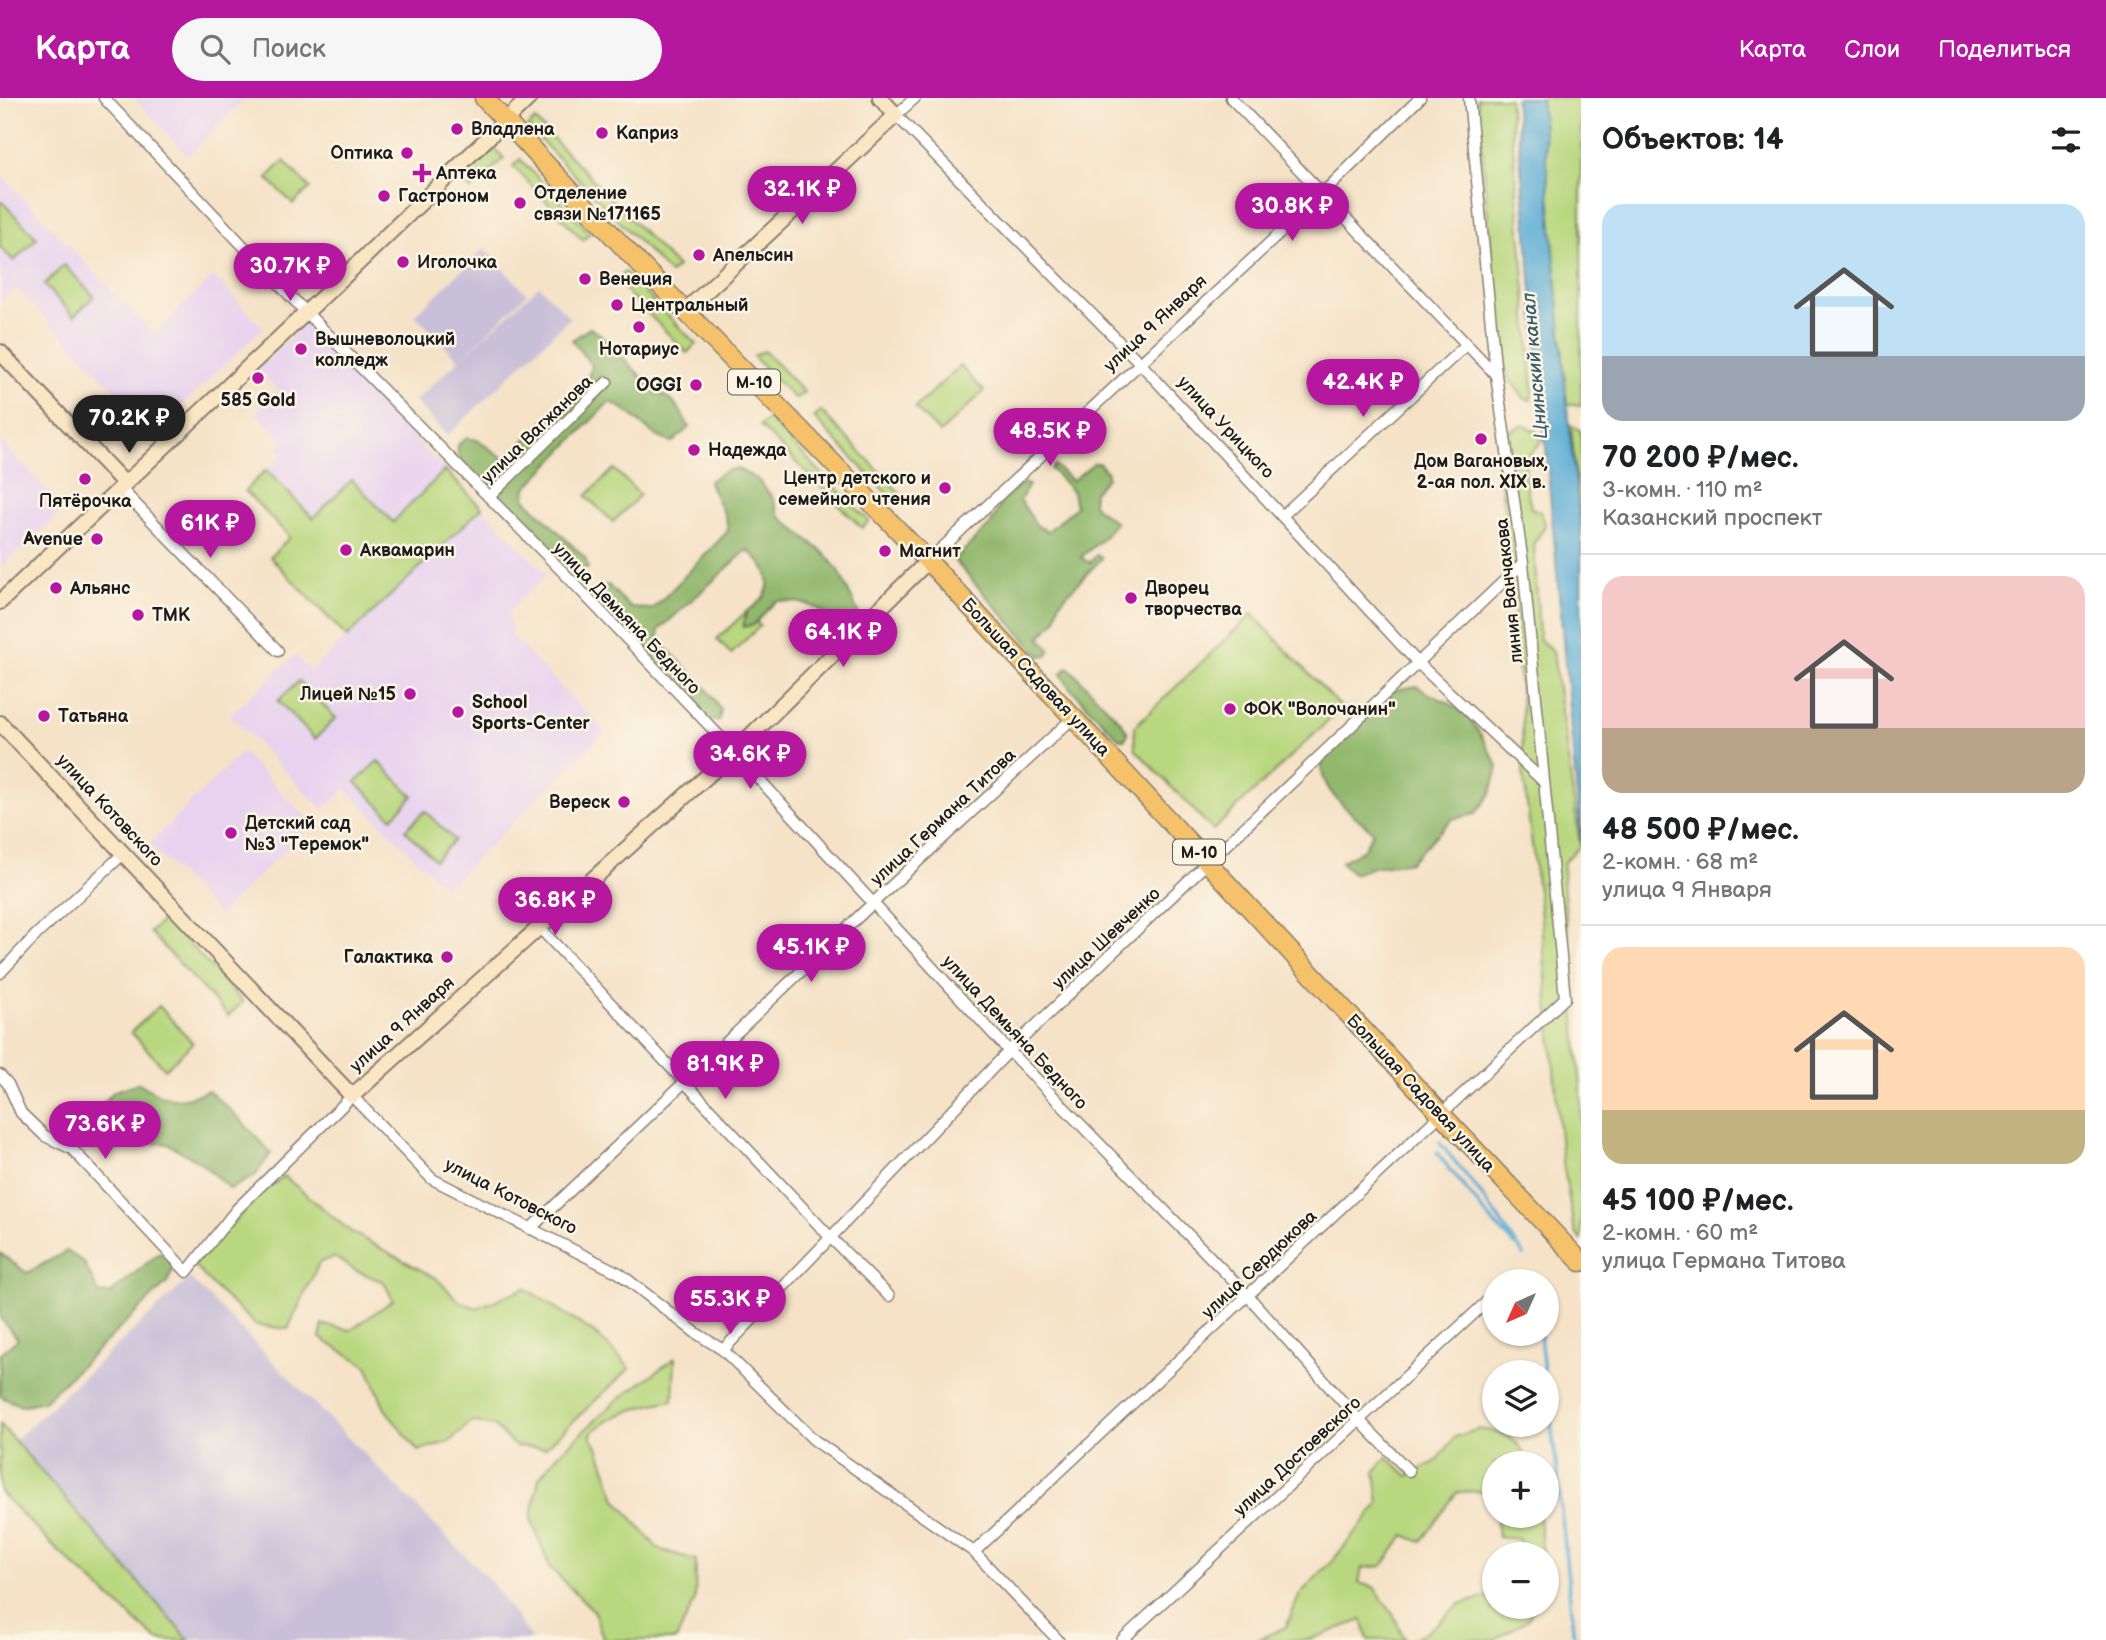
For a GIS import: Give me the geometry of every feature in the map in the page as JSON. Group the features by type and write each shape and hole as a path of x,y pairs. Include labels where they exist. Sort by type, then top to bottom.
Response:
{"highway":[{"name":"Большая Садовая улица","path":"484,98 685,311 928,561 1581,1262"}],"street":[{"name":"улица Демьяна Бедного","path":"104,98 306,312 489,497 734,752 1009,1051 1249,1297 1359,1420 1409,1471"},
{"path":"0,602 529,98"},
{"name":"улица Урицкого","path":"880,98 1140,363 1419,664 1543,781"},
{"path":"685,311 915,98"},
{"path":"1231,98 1496,375"},
{"name":"улица 9 Января","path":"0,1075 8,1084 21,1113 45,1136 72,1149 187,1272 236,1210 352,1096 734,752 928,561 1323,193 1420,98"},
{"name":"линия Ванчакова","path":"1469,98 1496,375 1523,563 1565,998"},
{"path":"1282,516 1466,345"},
{"path":"0,352 278,651"},
{"name":"улица Вагжанова","path":"489,497 607,382"},
{"name":"улица Шевченко","path":"723,1350 1009,1051 1523,563"},
{"name":"улица Германа Титова","path":"530,1229 874,902 1073,718"},
{"name":"улица Котовского","path":"0,723 432,1179 619,1273 696,1333 723,1350 814,1440 974,1552 1058,1640"},
{"path":"0,973 36,935 124,853"},
{"path":"540,927 888,1296"},
{"name":"улица Сердюкова","path":"974,1552 1565,998"},
{"name":"улица Достоевского","path":"1122,1640 1482,1306"}],"shaded area":[{"path":"134,98 246,98 188,156"},
{"path":"0,174 154,334 214,276 263,328 155,431 16,288 0,303"},
{"path":"484,249 527,294 459,360 415,315"},
{"path":"539,286 570,318 447,436 415,401"},
{"path":"304,324 445,470 393,522 313,518 266,470 283,454 278,448 284,442 256,413 279,391 258,369"},
{"path":"0,441 65,508 0,568"},
{"name":"Лицей №15","path":"482,508 547,575 509,610 511,636 605,732 446,889 346,789 323,810 230,715 295,655 311,671"},
{"name":"Детский сад №3 \"Теремок\"","path":"242,752 312,823 219,915 149,844"},
{"path":"190,1278 492,1583 532,1640 186,1640 15,1440"}],"green space":[{"path":"1477,98 1509,98 1533,389 1531,400 1525,399 1509,379 1501,358"},
{"path":"1541,98 1581,98 1581,406 1567,404"},
{"path":"535,120 677,267 670,274 528,127"},
{"path":"494,148 504,158 471,190 461,180"},
{"path":"520,159 590,233 583,240 513,166"},
{"path":"284,161 310,188 293,204 267,178"},
{"path":"0,200 37,238 14,261 0,247"},
{"path":"64,265 94,296 74,316 44,285"},
{"path":"625,272 696,344 687,353 616,281"},
{"path":"590,328 600,334 657,393 672,401 689,427 673,442 656,435 626,411 609,402 526,488 525,499 585,558 588,568 578,571 477,479 459,457 458,445 466,438 477,440 505,459 586,382 592,366 572,340"},
{"path":"764,351 804,392 795,399 753,356"},
{"path":"960,366 984,391 940,433 915,408"},
{"path":"821,411 901,494 894,501 814,418"},
{"path":"768,419 869,521 862,528 760,426"},
{"path":"1523,425 1543,437 1529,456 1525,468 1531,508 1541,512 1545,523 1534,543 1539,634 1540,640 1553,651 1580,846 1564,862 1563,881 1581,1089 1581,1240 1573,1223 1561,1151 1540,908 1523,773 1522,712 1514,601 1497,443 1509,431"},
{"path":"1571,425 1581,431 1581,531"},
{"path":"1094,463 1099,463 1107,472 1107,478 1094,492 1093,504 1116,523 1081,557 1089,563 1097,555 1102,558 1059,603 1056,620 1040,637 1050,650 1047,656 1040,656 954,560 990,525 1003,500 1022,483 1029,485 1020,500 1037,526 1048,531 1076,507 1073,492 1051,469 1055,465 1072,481"},
{"path":"614,469 640,495 613,522 586,496"},
{"path":"738,469 757,479 772,497 780,517 824,553 839,571 858,612 855,622 847,630 814,607 798,602 776,601 753,625 743,627 747,611 764,596 768,581 762,566 747,550 659,630 659,641 706,688 721,710 719,721 708,720 597,600 597,589 608,585 631,608 652,609 728,531 726,519 709,481 727,470"},
{"path":"266,470 313,518 352,480 393,522 445,470 482,508 347,637 270,557 290,537 245,491"},
{"path":"747,611 760,626 731,654 717,639"},
{"path":"1252,614 1342,708 1213,830 1135,749 1134,727"},
{"path":"1068,667 1122,723 1128,733 1125,739 1119,739 1069,687 1061,674"},
{"path":"299,681 336,718 315,739 278,701"},
{"path":"1417,686 1459,710 1479,732 1498,767 1491,793 1475,814 1452,819 1410,862 1373,867 1354,874 1341,862 1363,850 1373,832 1331,792 1322,772 1322,761 1395,690"},
{"path":"378,761 413,796 392,818 356,782"},
{"path":"425,811 454,840 435,860 405,830"},
{"path":"165,918 243,1002 228,1016 150,932"},
{"path":"159,1006 193,1043 165,1069 131,1032"},
{"path":"139,1083 173,1099 208,1090 238,1117 271,1153 255,1176 230,1189 200,1162 168,1144 137,1142 106,1125 77,1133 114,1091"},
{"path":"284,1176 351,1232 436,1278 460,1302 477,1308 525,1288 596,1334 630,1368 545,1448 515,1446 494,1426 472,1421 450,1441 418,1451 385,1409 367,1366 320,1338 323,1325 351,1330 393,1300 384,1282 355,1270 334,1257 319,1263 288,1329 256,1325 193,1264 261,1194"},
{"path":"67,1251 84,1263 99,1293 110,1294 159,1253 167,1255 174,1267 167,1283 44,1401 21,1406 0,1396 0,1354 18,1339 0,1318 0,1253 27,1273"},
{"path":"675,1358 673,1400 617,1416 590,1435 599,1450 616,1499 658,1549 696,1560 695,1600 676,1640 604,1640 593,1610 550,1568 531,1519 539,1478 557,1456 616,1401"},
{"path":"0,1424 189,1640 157,1640 55,1548 0,1492"},
{"path":"1482,1430 1482,1437 1510,1437 1522,1451 1482,1451 1482,1491 1457,1492 1421,1542 1404,1535 1382,1566 1362,1568 1359,1583 1374,1587 1394,1616 1405,1640 1368,1640 1362,1620 1308,1640 1257,1640 1286,1627 1300,1594 1334,1559 1379,1504 1375,1472 1387,1457 1408,1476 1437,1461 1455,1437"},
{"path":"1497,1528 1540,1528 1542,1542 1519,1542 1519,1539 1498,1537"},
{"path":"1482,1598 1482,1619 1528,1619 1495,1640 1411,1640 1427,1632 1460,1604"}],"water":[{"path":"1515,98 1541,98 1567,404 1581,531 1581,843"}],"waterway":[{"path":"1439,1142 1478,1190 1524,1255"},
{"path":"1437,1153 1488,1217 1515,1245"},
{"path":"1541,1346 1543,1360"},
{"path":"1553,1437 1574,1640"}],"place":[{"name":"Владлена","path":"457,129"},
{"name":"Каприз","path":"602,133"},
{"name":"Оптика","path":"407,153"},
{"name":"Аптека","path":"422,173"},
{"name":"Гастроном","path":"384,196"},
{"name":"Отделение связи №171165","path":"520,203"},
{"name":"Апельсин","path":"699,255"},
{"name":"Иголочка","path":"403,262"},
{"name":"Венеция","path":"585,279"},
{"name":"Центральный","path":"617,305"},
{"name":"Нотариус","path":"639,327"},
{"name":"Вышневолоцкий колледж","path":"301,349"},
{"name":"585 Gold","path":"258,378"},
{"name":"OGGI","path":"696,385"},
{"name":"Дом Вагановых, 2-ая пол. XIX в.","path":"1481,439"},
{"name":"Надежда","path":"694,450"},
{"name":"Пятёрочка","path":"85,479"},
{"name":"Центр детского и семейного чтения","path":"945,488"},
{"name":"Avenue","path":"97,539"},
{"name":"Аквамарин","path":"346,550"},
{"name":"Магнит","path":"885,551"},
{"name":"Альянс","path":"56,588"},
{"name":"Дворец творчества","path":"1131,598"},
{"name":"ТМК","path":"138,615"},
{"name":"Лицей №15","path":"410,694"},
{"name":"ФОК \"Волочанин\"","path":"1230,709"},
{"name":"School Sports-Center","path":"458,712"},
{"name":"Татьяна","path":"44,716"},
{"name":"Вереск","path":"624,802"},
{"name":"Детский сад №3 \"Теремок\"","path":"231,833"},
{"name":"Галактика","path":"447,957"}],"water label":[{"name":"Цнинский канал","path":"1534,366"}]}
